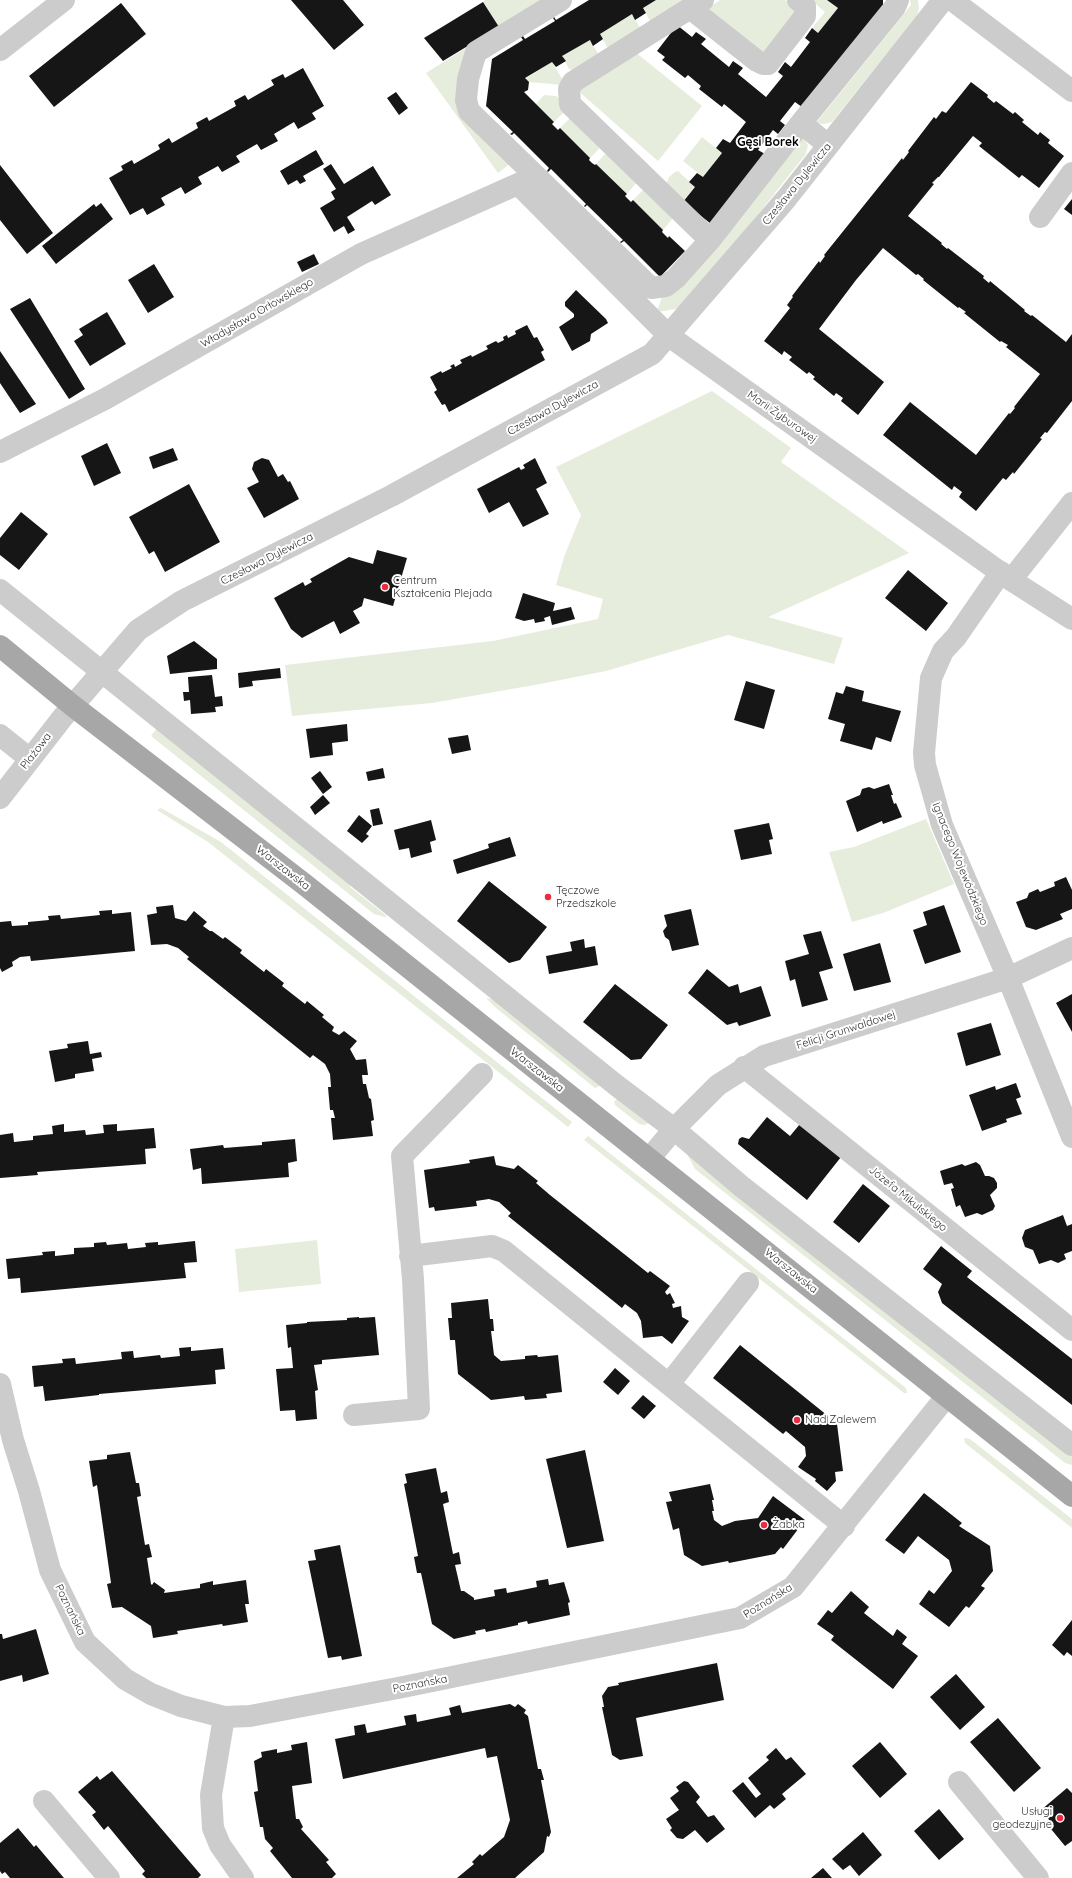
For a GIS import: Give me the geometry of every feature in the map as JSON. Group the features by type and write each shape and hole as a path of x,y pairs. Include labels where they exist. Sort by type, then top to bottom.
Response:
{"main road":[{"name":"Warszawska","path":"0,646 73,706 304,884 1072,1496"}],"street":[{"path":"0,50 64,0"},
{"path":"561,0 476,52 468,79 466,100 469,111 651,288 666,286 672,282 710,240 801,123 895,7 898,0"},
{"path":"710,240 570,104 569,90 573,82 697,4 757,60 768,64 805,16 805,6 798,0"},
{"name":"Czesława Dylewicza","path":"73,706 138,630 182,601 391,496 652,354 781,205 943,0"},
{"path":"952,0 1072,91"},
{"path":"801,123 828,145"},
{"path":"1040,217 1072,173"},
{"name":"Marii Żyburowej","path":"518,184 668,336 1006,576 1072,619"},
{"name":"Władysława Orłowskiego","path":"0,452 105,399 361,254 518,184"},
{"name":"Ignacego Wojewódzkiego","path":"1072,503 1006,576 943,651 932,678 924,752 931,790 942,825 1008,978 1072,1137"},
{"path":"0,590 674,1129 741,1186 1072,1445"},
{"name":"Plażowa","path":"0,798 73,706"},
{"path":"0,735 30,759"},
{"name":"Felicji Grunwaldowej","path":"649,1159 674,1129 718,1085 744,1067 764,1056 1008,978 1072,948"},
{"name":"Józefa Mikulskiego","path":"744,1067 1072,1330"},
{"path":"354,1415 419,1409 413,1279 402,1156 482,1074"},
{"path":"410,1256 492,1246 504,1251 844,1526"},
{"path":"669,1384 748,1283"},
{"name":"Poznańska","path":"0,1384 13,1440 29,1491 50,1570 85,1642 125,1679 151,1694 181,1706 224,1717 250,1716 403,1687 740,1618 793,1587 844,1526 946,1397"},
{"path":"224,1717 211,1795 213,1828 220,1845 243,1878"},
{"path":"959,1782 1038,1878"},
{"path":"44,1801 109,1878"}],"green space":[{"path":"485,0 544,0 499,27 483,2"},
{"path":"656,0 682,0 683,2 651,23 643,8"},
{"path":"720,0 785,0 798,10 764,54 706,10"},
{"path":"811,0 827,0 838,8 818,33 812,28 825,12"},
{"path":"910,0 918,0 919,8 917,16 832,122 824,124 816,123 911,5"},
{"path":"632,14 641,29 610,48 607,47 600,34"},
{"path":"590,40 599,55 572,70 569,69 562,56"},
{"path":"469,46 458,80 511,163 498,173 426,73"},
{"path":"634,51 702,106 658,161 576,89"},
{"path":"552,62 564,82 563,85 529,82 525,79"},
{"path":"544,95 556,96 560,99 566,110 554,122 536,104"},
{"path":"571,117 601,144 599,149 590,158 560,128"},
{"path":"702,137 722,153 703,177 683,161"},
{"path":"803,138 808,145 806,154 693,296 676,309 657,312 662,296 719,244"},
{"path":"605,154 608,154 637,182 627,194 596,164"},
{"path":"678,171 695,187 683,202 710,223 707,227 667,190 667,182 669,177"},
{"path":"643,190 673,218 663,230 633,200"},
{"path":"712,391 791,448 781,462 909,553 768,617 843,638 834,664 728,635 606,671 540,684 432,703 292,716 285,665 493,641 598,619 603,599 556,585 564,557 581,515 556,467"},
{"path":"158,727 351,880 350,887 387,916 385,917 374,914 151,736"},
{"path":"161,808 221,842 572,1122 568,1127 208,842 157,810"},
{"path":"926,819 954,884 883,913 852,922 829,852 854,847"},
{"path":"486,998 504,1002 600,1086 595,1088 496,1008"},
{"path":"619,1096 649,1123 644,1125 639,1124 615,1105 614,1102"},
{"path":"588,1136 906,1388 907,1393 904,1393 584,1140"},
{"path":"689,1153 1072,1453 1072,1465 1065,1463 695,1169 688,1156"},
{"path":"317,1240 321,1284 239,1292 235,1249"},
{"path":"964,1439 970,1439 1072,1519 1072,1528 965,1443"}],"building":[{"path":"291,0 343,0 364,25 334,50"},
{"path":"589,0 656,0 643,8 646,13 635,20 632,14 600,34 603,39 593,46 590,40 562,56 566,61 556,67 552,62 525,78 529,82 528,90 524,92 554,122 552,124 558,130 560,128 590,158 589,160 592,163 595,165 596,164 627,194 625,196 631,202 633,200 663,230 662,232 668,238 669,236 685,251 660,277 624,241 621,243 620,242 623,240 587,205 585,207 584,206 586,204 551,169 548,172 547,171 549,168 514,133 512,135 510,134 513,132 486,106 492,59 523,40 521,37 523,36 525,39 555,21 553,18 554,17 556,20"},
{"path":"827,0 883,0 883,6 802,107 795,102 780,121 785,125 778,134 773,130 758,150 765,154 710,223 683,202 695,187 689,182 697,173 703,177 722,153 716,148 723,139 730,143 746,122 724,104 722,107 699,89 701,86 688,75 685,78 662,60 665,57 657,51 677,25 692,37 696,32 706,39 701,44 729,67 733,61 743,68 738,74 766,97 783,76 778,72 785,62 791,67 810,42 805,38 812,28 818,33 838,8"},
{"path":"483,2 499,27 443,61 424,38"},
{"path":"121,3 146,34 54,107 29,76"},
{"path":"303,68 324,106 312,113 316,119 298,129 294,122 274,134 278,141 261,150 257,144 236,156 240,162 222,172 218,166 198,177 202,184 185,194 181,187 161,198 165,205 147,215 143,208 130,215 109,178 123,170 121,166 132,160 134,164 160,149 158,145 169,138 172,143 198,128 196,123 207,117 209,121 236,106 234,101 245,95 248,100 274,85 271,80 283,74 285,78"},
{"path":"971,82 988,95 987,97 994,103 996,101 1013,114 1015,112 1024,120 1022,122 1038,135 1040,132 1050,140 1048,143 1064,156 1039,188 1022,175 1019,178 979,146 982,143 973,136 939,177 932,183 934,184 908,216 942,243 941,244 947,249 948,248 984,276 983,278 989,283 990,281 1025,310 1024,311 1031,316 1032,315 1066,342 1072,334 1072,401 1047,433 1045,432 1040,438 1042,439 1014,474 1013,472 1006,480 1003,478 976,511 959,497 962,492 954,486 952,490 883,435 910,402 976,455 1009,413 1010,414 1015,408 1014,407 1040,374 1006,347 1008,345 1001,341 1000,342 964,313 966,312 959,307 958,308 923,280 924,279 918,274 916,275 883,248 856,280 819,329 884,382 858,415 841,401 843,398 836,393 834,396 813,379 815,377 809,372 807,374 789,360 792,357 784,351 782,355 764,341 790,308 787,305 793,297 792,296 819,261 820,263 825,256 824,255 902,158 903,160 909,152 908,151 934,117 936,119 942,111 946,113"},
{"path":"396,92 408,108 399,115 387,98"},
{"path":"316,150 324,164 303,176 306,181 300,184 297,180 288,185 280,171"},
{"path":"331,164 344,184 373,166 391,195 375,205 372,201 347,217 355,230 348,234 344,226 334,232 320,208 335,199 331,192 336,189 323,169"},
{"path":"0,165 53,233 27,254 0,220"},
{"path":"1072,199 1072,215 1064,209"},
{"path":"101,203 113,219 56,264 42,246 94,204 96,207"},
{"path":"314,254 319,264 302,272 297,262"},
{"path":"154,264 174,297 148,313 128,280"},
{"path":"576,290 606,319 608,323 591,334 590,341 572,351 559,327 574,317 574,314 565,306 565,302"},
{"path":"30,298 85,389 69,399 10,309"},
{"path":"107,312 126,344 90,366 74,341 83,335 79,329"},
{"path":"527,325 534,338 537,337 544,350 541,352 545,360 449,412 445,404 442,405 434,392 437,390 430,377 441,371 442,373 452,368 450,366 454,364 455,367 462,363 460,360 471,355 472,357 488,349 486,346 496,341 498,343 504,340 503,337 507,335 508,338 516,334 515,331"},
{"path":"0,351 36,404 20,413 0,383"},
{"path":"107,443 121,473 94,486 81,456"},
{"path":"173,448 178,460 153,469 149,457"},
{"path":"262,458 269,460 278,477 283,474 288,482 290,481 299,499 264,518 247,488 259,482 252,469 254,462"},
{"path":"535,458 547,483 536,489 549,514 523,527 509,502 489,513 477,489 519,467 521,470 525,468 523,465"},
{"path":"189,484 220,542 165,572 154,551 149,554 129,517"},
{"path":"21,512 48,534 19,570 0,555 0,538"},
{"path":"377,550 407,558 393,606 364,598 362,606 353,611 360,623 340,634 334,621 302,638 291,629 274,598 303,582 305,586 312,582 310,579 349,557 373,564"},
{"path":"908,570 948,603 926,631 885,598"},
{"path":"523,593 555,603 553,611 571,607 575,619 552,625 550,616 544,618 545,621 535,623 534,619 524,621 515,618"},
{"path":"194,641 217,659 217,669 170,674 167,656"},
{"path":"280,668 281,678 252,681 253,686 239,688 238,673"},
{"path":"212,675 215,697 222,696 223,706 215,707 216,712 191,714 190,700 184,701 183,692 189,692 188,677"},
{"path":"746,681 775,690 764,729 734,720"},
{"path":"846,686 864,691 862,701 901,711 891,742 876,737 872,750 840,741 845,724 828,719 836,692 843,694"},
{"path":"347,724 348,741 332,743 333,755 310,758 306,729"},
{"path":"468,735 471,750 452,754 448,738"},
{"path":"383,768 385,778 368,781 366,772"},
{"path":"320,771 332,787 323,794 311,778"},
{"path":"889,784 893,795 891,795 894,804 896,803 902,817 883,824 882,821 857,832 846,801 860,795 862,789 869,787 874,789"},
{"path":"323,795 330,803 315,815 310,807"},
{"path":"379,808 383,824 373,826 370,810"},
{"path":"359,815 372,826 366,834 369,836 362,843 347,831"},
{"path":"431,820 436,840 430,842 432,852 411,858 409,848 399,850 394,830"},
{"path":"769,823 773,839 769,840 772,854 741,860 734,830"},
{"path":"510,837 516,856 457,874 453,860 489,848 488,844"},
{"path":"1066,877 1072,890 1072,909 1060,914 1063,919 1036,930 1026,927 1016,902 1027,898 1029,893 1038,889 1040,892 1055,886 1054,882"},
{"path":"489,881 547,927 520,960 509,963 457,921"},
{"path":"173,905 175,918 186,921 194,911 207,922 203,926 223,939 225,937 242,950 240,953 264,972 266,969 284,983 282,986 305,1004 307,1001 324,1015 322,1017 334,1027 332,1031 339,1035 344,1031 357,1041 350,1049 356,1060 366,1059 368,1075 362,1075 363,1084 366,1084 369,1098 371,1099 374,1120 371,1121 373,1136 333,1140 331,1118 335,1118 333,1110 330,1110 328,1087 331,1087 330,1074 325,1064 313,1055 310,1058 187,959 189,957 178,948 167,944 151,945 147,915 157,913 156,907"},
{"path":"944,905 961,952 925,964 913,930 927,925 923,912"},
{"path":"691,909 699,945 672,951 669,940 665,937 663,931 667,926 664,915"},
{"path":"112,910 112,914 131,912 135,951 31,961 30,956 20,957 12,962 13,966 2,972 0,968 0,922 11,921 12,926 28,925 28,922 49,920 48,916 60,915 61,919 100,915 99,911"},
{"path":"821,931 833,968 819,972 828,1000 802,1007 795,979 790,981 785,961 809,954 803,935"},
{"path":"584,939 585,948 595,946 598,965 549,974 546,956 572,951 570,942"},
{"path":"880,943 891,982 854,991 843,954"},
{"path":"707,969 729,987 738,984 740,993 761,986 771,1016 739,1026 737,1022 727,1025 688,993"},
{"path":"615,984 668,1025 641,1059 631,1060 583,1022"},
{"path":"1072,994 1072,1032 1056,1003"},
{"path":"991,1023 1001,1055 966,1066 957,1033"},
{"path":"88,1041 90,1054 101,1052 102,1057 92,1059 94,1071 75,1074 75,1078 55,1082 49,1051 68,1048 67,1044"},
{"path":"1016,1083 1021,1097 1016,1099 1022,1114 1006,1119 1007,1122 982,1131 969,1095 995,1086 996,1090"},
{"path":"767,1117 790,1136 800,1124 841,1157 807,1200 738,1144 739,1139 742,1137 749,1139"},
{"path":"64,1124 64,1132 85,1130 86,1135 104,1133 103,1125 117,1124 117,1131 154,1128 156,1148 145,1149 146,1164 37,1172 38,1175 0,1178 0,1135 13,1133 14,1142 33,1140 33,1136 53,1134 52,1126"},
{"path":"295,1139 297,1161 288,1163 289,1177 202,1184 201,1168 193,1170 190,1149 223,1145 224,1148 262,1145 262,1142"},
{"path":"494,1156 496,1165 514,1169 518,1165 538,1181 536,1183 550,1195 648,1273 650,1271 670,1286 665,1292 667,1295 670,1293 675,1303 672,1304 673,1308 681,1306 682,1317 689,1321 672,1344 662,1336 643,1338 641,1321 637,1313 625,1304 622,1308 508,1216 511,1213 499,1202 489,1199 476,1201 477,1206 435,1211 434,1207 429,1208 424,1170 470,1163 469,1160"},
{"path":"976,1162 980,1165 985,1176 994,1178 997,1183 997,1188 990,1195 995,1206 993,1210 982,1215 977,1213 965,1217 960,1205 956,1207 951,1189 954,1188 952,1183 944,1185 940,1171 962,1164 965,1166"},
{"path":"863,1184 890,1206 859,1243 833,1222"},
{"path":"1063,1215 1067,1226 1072,1224 1072,1251 1064,1254 1066,1259 1058,1263 1051,1260 1039,1264 1033,1250 1025,1247 1022,1238 1025,1230"},
{"path":"195,1241 197,1262 184,1263 186,1278 21,1293 20,1278 8,1279 6,1259 43,1255 42,1252 55,1251 55,1256 74,1254 74,1248 94,1247 94,1243 106,1242 107,1245 127,1243 128,1249 146,1247 145,1243 158,1242 158,1245"},
{"path":"941,1246 972,1271 967,1277 1072,1359 1072,1405 942,1303 938,1292 942,1284 923,1269"},
{"path":"488,1299 490,1319 493,1319 494,1331 491,1331 494,1355 501,1361 525,1359 525,1356 537,1355 538,1357 558,1355 562,1392 546,1394 547,1398 525,1400 524,1396 491,1400 458,1374 455,1340 450,1340 448,1318 452,1318 451,1303"},
{"path":"375,1317 379,1355 322,1360 322,1364 314,1365 318,1390 315,1391 317,1419 296,1421 295,1410 280,1411 276,1369 293,1368 291,1347 288,1348 286,1325 307,1322 347,1320 347,1318"},
{"name":"Nad Zalewem","path":"740,1345 828,1416 828,1424 837,1424 843,1471 835,1472 836,1481 827,1491 815,1481 816,1479 798,1467 806,1456 805,1447 786,1431 783,1434 713,1378"},
{"path":"191,1347 191,1351 223,1348 225,1369 215,1370 216,1384 99,1394 45,1401 43,1386 34,1387 32,1366 63,1363 62,1359 75,1358 76,1364 122,1359 121,1352 133,1351 134,1358 160,1355 161,1358 180,1356 179,1348"},
{"path":"615,1368 630,1381 618,1395 603,1382"},
{"path":"643,1395 656,1406 644,1419 631,1408"},
{"path":"585,1450 604,1541 567,1548 546,1459"},
{"path":"130,1452 136,1483 139,1483 141,1496 137,1497 145,1545 149,1544 152,1557 147,1558 151,1584 152,1585 154,1582 165,1590 164,1593 200,1588 200,1584 213,1581 213,1585 246,1580 249,1604 245,1604 248,1622 223,1626 222,1624 177,1631 178,1634 153,1638 151,1626 122,1607 112,1608 107,1584 111,1583 97,1485 93,1487 89,1461 107,1459 107,1455"},
{"path":"436,1468 441,1493 447,1491 449,1502 443,1504 453,1554 459,1552 461,1564 455,1565 461,1591 464,1591 474,1598 474,1600 495,1596 494,1590 506,1588 507,1593 537,1587 536,1581 548,1579 549,1585 564,1582 570,1602 568,1603 570,1615 528,1624 527,1621 518,1623 518,1625 486,1632 485,1629 475,1631 476,1634 454,1639 432,1624 421,1573 417,1573 414,1557 418,1556 404,1484 407,1483 405,1474"},
{"name":"Żabka","path":"710,1484 714,1500 712,1500 714,1511 712,1511 714,1520 722,1526 735,1521 758,1518 773,1496 805,1520 783,1549 781,1547 775,1554 729,1563 728,1561 702,1566 684,1555 679,1528 673,1530 666,1502 672,1501 669,1492"},
{"path":"924,1493 962,1523 959,1526 990,1546 993,1571 981,1586 985,1588 969,1608 966,1606 949,1627 919,1604 929,1590 934,1594 952,1571 949,1560 918,1536 904,1554 885,1540"},
{"path":"340,1545 362,1656 342,1660 341,1656 328,1658 308,1561 316,1560 314,1550"},
{"path":"851,1591 869,1607 864,1613 893,1636 897,1629 907,1637 902,1644 918,1656 893,1689 831,1640 834,1636 817,1624 828,1610 832,1613"},
{"path":"1072,1620 1072,1656 1067,1652 1064,1656 1052,1645"},
{"path":"36,1629 49,1674 23,1682 22,1675 0,1681 0,1634 2,1634 3,1639"},
{"path":"717,1663 724,1700 636,1718 643,1756 620,1760 612,1755 602,1707 604,1707 602,1696 608,1687 619,1685 618,1683"},
{"path":"956,1674 985,1707 960,1730 930,1697"},
{"path":"510,1704 515,1707 518,1704 526,1710 524,1713 528,1716 538,1769 541,1769 544,1780 541,1780 551,1832 549,1837 547,1836 544,1852 515,1878 457,1878 474,1864 472,1862 480,1854 482,1856 504,1837 510,1820 497,1756 487,1758 485,1748 343,1779 335,1739 355,1735 354,1726 365,1724 367,1733 406,1725 404,1716 416,1714 417,1722 451,1715 449,1708 460,1705 462,1713"},
{"path":"998,1718 1041,1768 1014,1792 970,1742"},
{"path":"307,1742 312,1783 292,1786 296,1819 299,1819 303,1827 301,1829 329,1860 326,1862 336,1874 332,1878 292,1878 270,1851 273,1848 265,1839 263,1827 260,1827 254,1792 258,1791 254,1761 262,1757 261,1752 277,1749 277,1753 292,1750 291,1745"},
{"path":"880,1742 907,1774 880,1798 852,1766"},
{"path":"776,1748 786,1760 791,1757 806,1774 782,1794 786,1799 774,1809 770,1805 755,1818 732,1791 743,1782 756,1798 761,1794 748,1778 769,1760 766,1757"},
{"path":"112,1771 201,1875 198,1878 146,1878 142,1874 145,1871 108,1826 104,1830 92,1815 96,1812 78,1792 97,1776 100,1780"},
{"path":"684,1781 688,1782 700,1797 696,1802 708,1817 714,1815 725,1829 707,1843 695,1830 683,1839 677,1838 670,1830 672,1828 666,1819 679,1810 670,1798 679,1791 676,1787"},
{"name":"Usługi geodezyjne","path":"1067,1788 1072,1793 1072,1841 1065,1846 1051,1829 1054,1826 1041,1810"},
{"path":"939,1809 964,1839 939,1860 914,1831"},
{"path":"18,1828 34,1847 36,1845 64,1878 10,1878 5,1872 2,1874 0,1871 0,1843"},
{"path":"863,1832 882,1855 859,1876 850,1865 843,1870 832,1859"},
{"path":"823,1868 832,1878 811,1878"}],"place":[{"name":"Centrum Kształcenia Plejada","path":"385,587"},
{"name":"Tęczowe Przedszkole","path":"548,897"},
{"name":"Nad Zalewem","path":"797,1420"},
{"name":"Żabka","path":"764,1525"},
{"name":"Usługi geodezyjne","path":"1060,1818"}],"district":[{"name":"Gęsi Borek","path":"768,142"}]}
